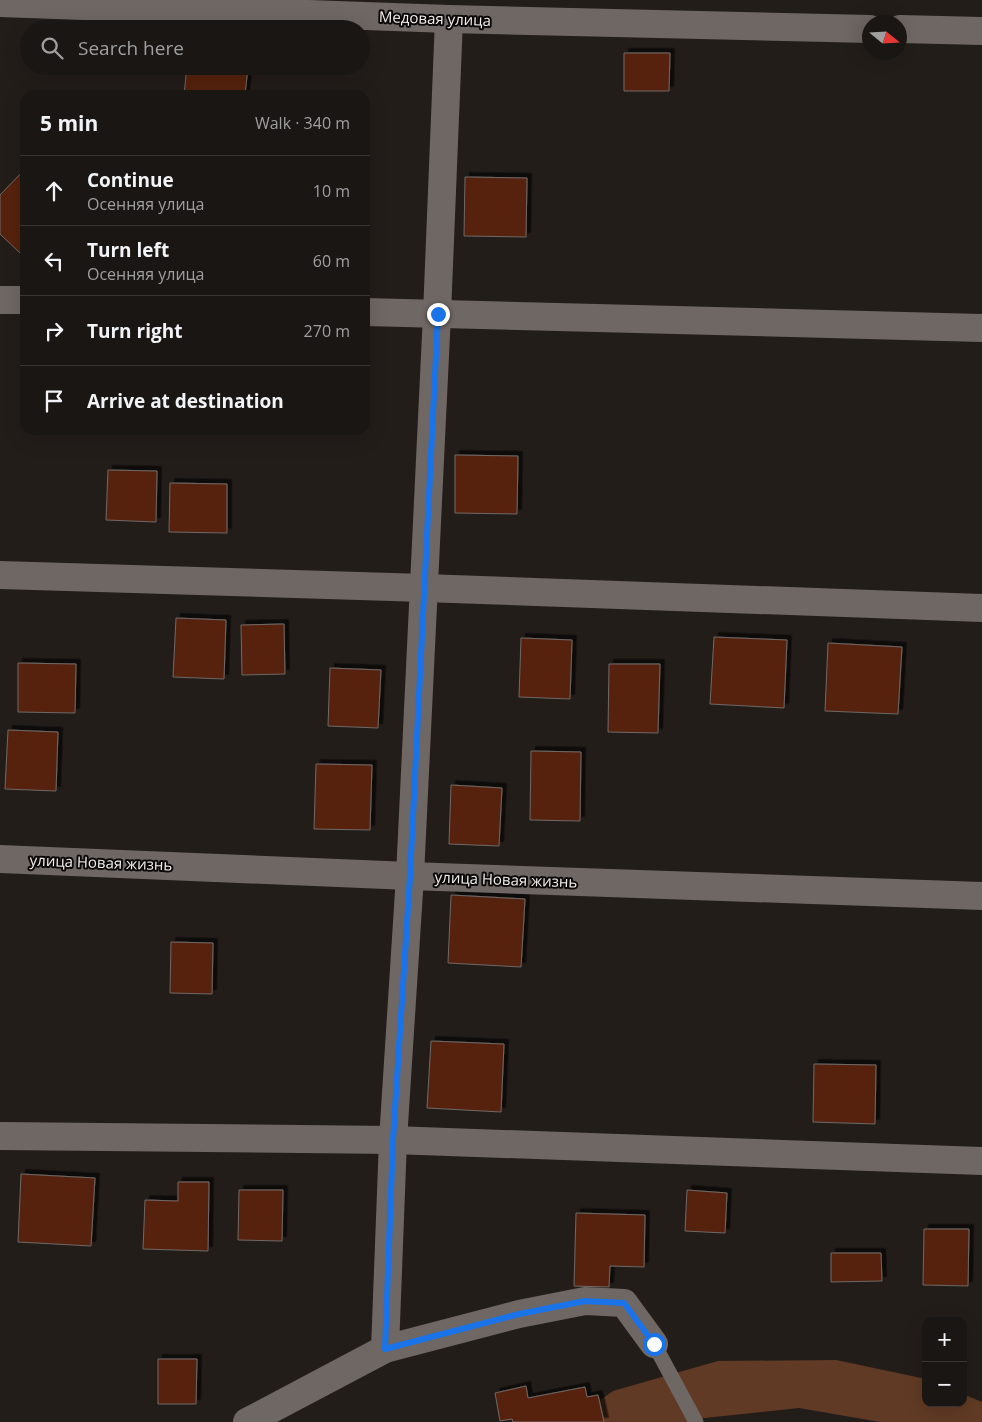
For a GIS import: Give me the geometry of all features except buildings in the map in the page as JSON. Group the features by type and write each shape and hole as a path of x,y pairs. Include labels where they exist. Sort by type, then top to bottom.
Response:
{"street":[{"name":"Медовая улица","path":"0,3 449,19 862,29"},
{"path":"385,1349 393,1140 410,876 438,314 449,19"},
{"path":"907,29 982,31"},
{"path":"0,300 20,300"},
{"path":"370,312 982,328"},
{"path":"0,575 982,608"},
{"name":"улица Новая жизнь","path":"0,859 410,876 982,896"},
{"path":"0,1136 393,1140 982,1161"},
{"path":"247,1422 385,1349 519,1314 585,1301 624,1303 654,1344"}],"lane":[{"path":"654,1344 696,1422"}],"shaded area":[{"path":"836,1360 922,1378 922,1407 967,1407 967,1396 982,1402 982,1422 880,1422 799,1408 695,1419 692,1422 569,1422 613,1391 718,1361"}],"route":[{"path":"438,314 410,876 393,1140 385,1349 519,1314 585,1301 624,1303 654,1344"}]}
